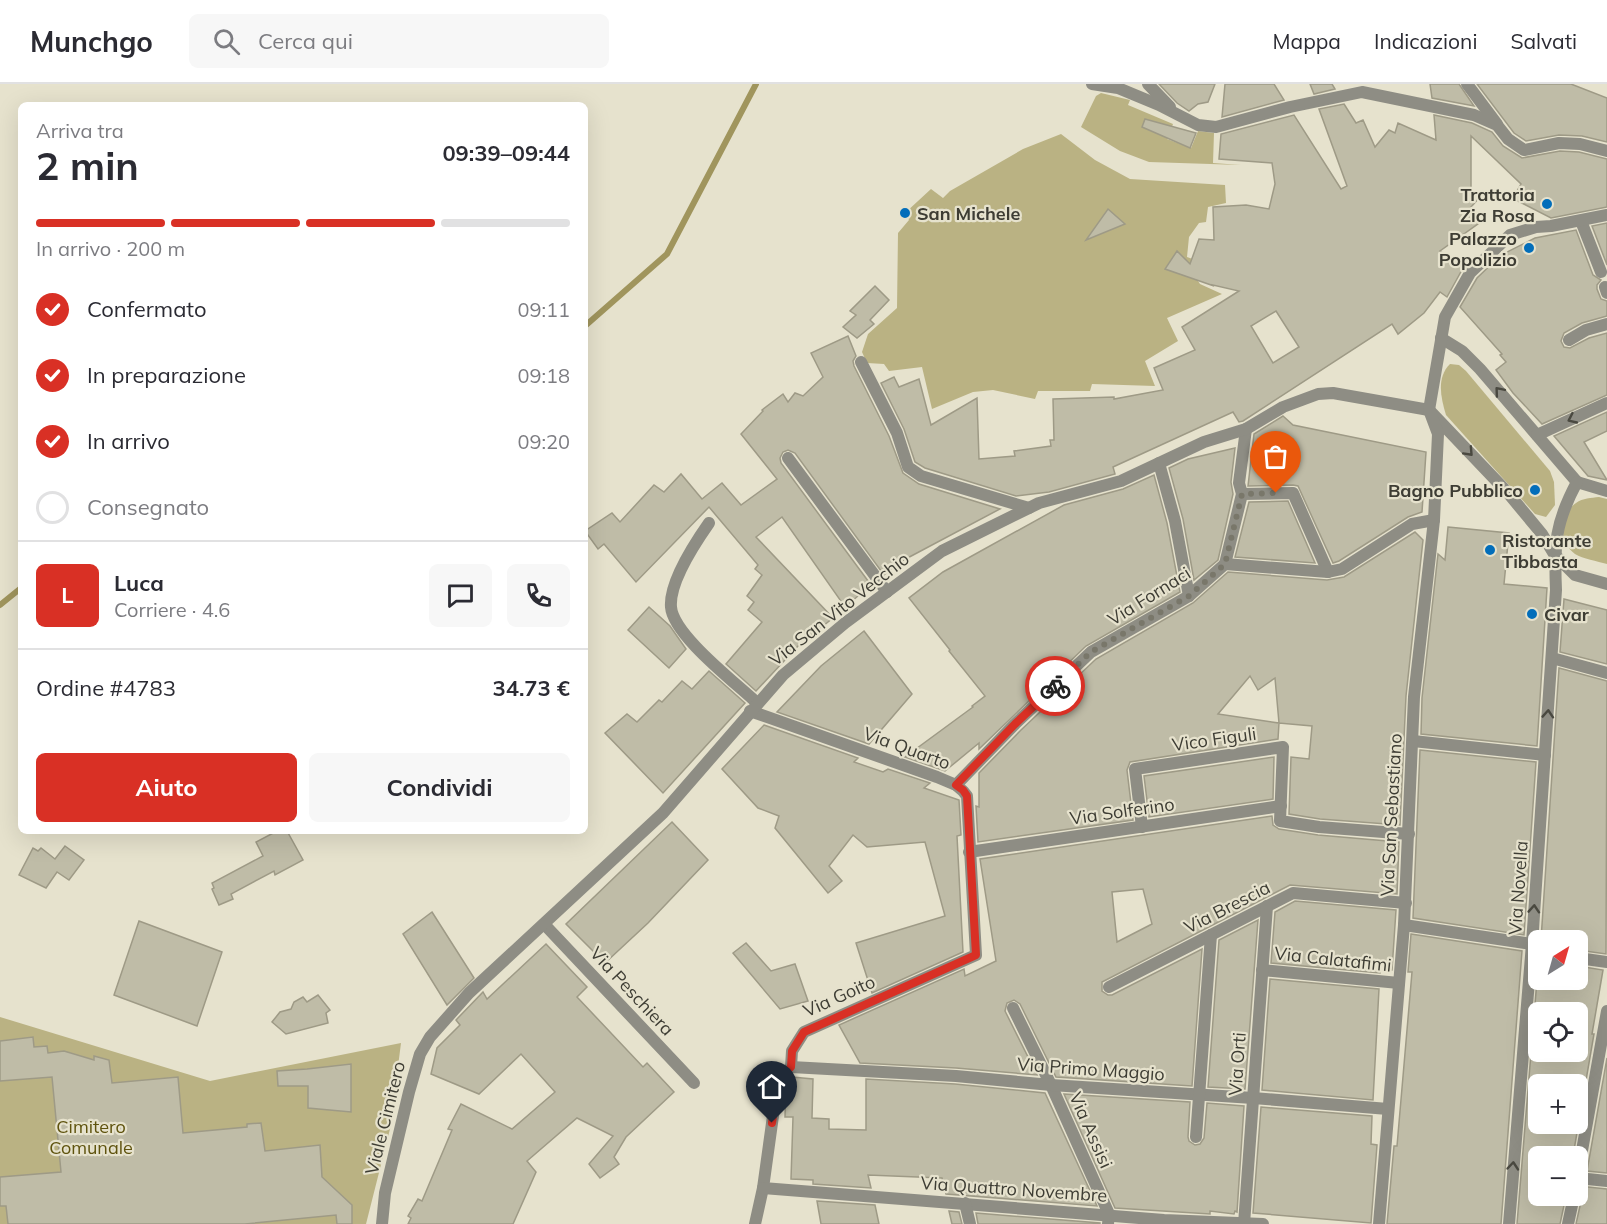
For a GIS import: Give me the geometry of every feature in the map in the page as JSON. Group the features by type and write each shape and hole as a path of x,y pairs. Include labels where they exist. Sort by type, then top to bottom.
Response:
{"street":[{"path":"1092,84 1118,88 1175,112 1198,125 1216,127 1290,107 1362,92 1474,115 1497,125"},
{"path":"1148,84 1175,112"},
{"path":"1467,84 1508,139 1524,150 1558,143 1580,144 1607,151"},
{"path":"1607,215 1536,227 1510,235 1470,273 1445,317 1429,410 1508,493 1542,534 1554,554 1575,575 1607,584"},
{"path":"1581,221 1601,272"},
{"path":"1569,340 1586,330 1607,324"},
{"path":"1441,338 1462,351 1480,369 1577,482 1607,490"},
{"path":"861,362 897,433 908,467 921,476 1029,508"},
{"name":"Via San Vito Vecchio","path":"438,1026 469,993 663,813 783,675 845,623 942,551 1039,503 1121,481 1204,442 1246,429 1283,407 1318,394 1333,393 1429,410"},
{"path":"1537,435 1607,403"},
{"name":"Via San Sebastiano","path":"1378,1224 1406,903 1414,698 1434,520 1438,434 1429,410"},
{"path":"1246,429 1239,483 1242,494 1225,564 1328,572 1342,568 1412,524 1434,520"},
{"path":"788,458 887,592"},
{"path":"1159,463 1175,521 1189,596"},
{"name":"Via Novella","path":"1536,930 1556,590 1554,554 1564,506 1577,482"},
{"path":"1242,494 1293,493 1328,572"},
{"path":"709,523 686,560 673,589 670,608 678,629 754,707"},
{"name":"Via Fornaci","path":"956,785 1015,724 1091,652 1189,596 1225,564"},
{"path":"1552,658 1607,673"},
{"name":"Via Quarto","path":"754,707 956,785 963,790 967,796 976,955"},
{"path":"1413,741 1545,755"},
{"name":"Vico Figuli","path":"1142,827 1135,768 1283,747 1280,821 1319,827 1409,834"},
{"name":"Via Solferino","path":"969,852 1281,806"},
{"name":"Via Brescia","path":"1109,987 1293,893 1406,903"},
{"name":"Via Orti","path":"1244,1223 1267,906"},
{"name":"Via Peschiera","path":"544,924 694,1083"},
{"path":"1404,925 1528,946"},
{"path":"1196,1137 1211,935"},
{"name":"Via Goito","path":"755,1224 763,1188 778,1080 791,1067 792,1051 804,1032 976,955"},
{"path":"1588,959 1607,962"},
{"name":"Via Calatafimi","path":"1262,970 1399,983"},
{"name":"Via Novella","path":"1509,1224 1531,990"},
{"name":"Via Assisi","path":"1014,1008 1051,1085 1108,1219"},
{"path":"1583,1146 1606,1033 1607,1011"},
{"name":"Viale Cimitero","path":"382,1224 385,1192 420,1054 438,1026"},
{"name":"Via Primo Maggio","path":"791,1067 956,1076 1388,1109"},
{"path":"1588,1179 1607,1182"},
{"name":"Via Quattro Novembre","path":"763,1188 965,1203 1108,1219 1263,1224"},
{"path":"965,1203 970,1224"},
{"path":"1568,1224 1572,1206"}],"green space":[{"path":"1101,93 1130,100 1128,105 1173,124 1167,139 1191,148 1198,131 1214,133 1213,163 1241,165 1149,162 1120,151 1081,127 1096,96"},
{"path":"1061,134 1095,160 1130,179 1225,185 1226,203 1208,207 1206,222 1199,223 1189,237 1187,257 1201,262 1198,281 1200,284 1222,294 1167,318 1178,341 1145,361 1155,386 1092,384 1090,391 1038,391 1035,399 993,390 973,392 932,409 922,367 889,371 884,364 867,363 862,352 868,334 897,308 898,233 909,220 905,213 931,189 943,198 950,191 1023,149"},
{"path":"1450,364 1459,365 1466,371 1550,471 1554,482 1555,505 1546,517 1535,514 1446,415 1441,395 1441,382"},
{"path":"1599,497 1607,499 1607,564 1575,554 1569,549 1563,536 1564,521 1570,508 1581,500"},
{"name":"Cimitero Comunale","path":"0,1017 210,1081 401,1043 390,1129 366,1224 0,1224"}],"building":[{"path":"1159,84 1215,84 1208,102 1198,104 1189,111 1177,103"},
{"path":"1225,84 1274,84 1284,100 1222,117"},
{"path":"1310,84 1332,84 1335,89 1314,94"},
{"path":"1430,84 1459,84 1474,106 1432,98"},
{"path":"1477,84 1571,84 1607,98 1607,142 1582,136 1559,135 1526,141 1514,133"},
{"path":"1344,104 1356,123 1363,120 1375,147 1389,130 1395,133 1398,123 1436,140 1434,115 1472,123 1492,132 1503,146 1522,158 1560,151 1579,152 1607,159 1607,207 1551,218 1516,200 1513,198 1521,184 1471,136 1471,191 1479,198 1471,207 1482,221 1440,251 1463,268 1447,297 1440,292 1424,313 1398,334 1392,324 1243,421 1239,422 1233,412 1113,467 1115,474 1049,492 1016,496 925,468 915,462 904,429 881,383 894,377 899,387 919,379 931,425 977,398 979,459 1015,456 1014,451 1051,446 1050,440 1054,440 1053,399 1114,397 1114,399 1163,390 1154,368 1195,350 1182,327 1239,291 1214,286 1165,269 1177,251 1190,264 1199,239 1214,240 1213,207 1246,205 1269,209 1275,184 1272,163 1219,159 1221,134 1294,115 1341,189 1347,186 1319,109","holes":["1276,311 1299,347 1273,363 1251,326"]},
{"path":"1145,119 1196,133 1190,148 1142,127"},
{"path":"1108,209 1125,224 1086,240"},
{"path":"1607,223 1607,265 1592,226"},
{"path":"1576,230 1593,275 1601,280 1597,289 1601,299 1607,301 1607,316 1582,323 1564,333 1561,341 1564,347 1570,348 1589,338 1607,333 1607,395 1542,424 1513,393 1496,370 1506,362 1500,355 1502,354 1460,307 1477,278 1501,255 1535,238"},
{"path":"875,286 889,300 870,320 874,324 857,338 843,327 856,315 850,311"},
{"path":"848,336 856,356 853,361 854,366 889,436 903,473 919,484 1000,509 900,562 884,575 795,453 788,450 783,452 780,458 781,463 871,585 845,607 782,517 756,537 833,618 798,646 756,691 726,664 762,622 748,610 754,602 747,596 762,575 755,569 758,565 709,507 636,582 604,544 598,549 588,535 588,529 612,513 620,522 654,485 664,492 681,474 702,499 722,483 741,505 777,479 741,434 762,410 783,394 788,402 795,393 803,396 823,377 811,353"},
{"path":"1607,412 1607,431 1584,442 1607,480 1588,476 1554,436"},
{"path":"1283,416 1293,425 1426,452 1422,512 1408,517 1333,563 1298,486 1248,486 1254,434"},
{"path":"1235,448 1231,482 1233,494 1218,560 1194,580 1183,519 1169,468 1188,459"},
{"path":"1154,475 1167,523 1180,592 1086,646 979,749 979,743 945,771 905,757 985,696 909,598 943,572 1064,505 1123,489"},
{"path":"1288,501 1315,563 1235,557 1249,502"},
{"path":"1448,527 1509,533 1504,584 1547,588 1537,746 1421,734 1422,698 1438,554 1445,560"},
{"path":"1415,532 1423,540 1406,696 1400,825 1320,819 1289,814 1291,757 1309,759 1312,726 1279,723 1278,739 1130,762 1127,770 1133,820 978,842 976,806 979,807 979,773 1096,659 1193,603 1228,572 1327,580 1344,577","holes":["1250,676 1258,690 1275,678 1279,723 1218,714"]},
{"path":"1564,599 1607,610 1607,664 1560,652"},
{"path":"649,607 670,626 686,649 669,668 628,630"},
{"path":"864,631 912,694 869,744 777,712 821,666"},
{"path":"1559,668 1607,681 1606,954 1588,951 1588,930 1542,930"},
{"path":"709,671 745,703 663,793 605,733 627,714 637,722 659,700 662,702 682,681 692,689"},
{"path":"764,725 858,758 854,762 883,772 888,769 930,783 924,788 959,800 961,835 957,836 963,952 872,993 856,943 945,916 925,842 867,847 853,835 829,866 842,881 828,893 775,828 779,816 758,808 722,769"},
{"path":"1420,750 1536,762 1524,935 1413,918"},
{"path":"1274,757 1273,799 1149,817 1144,776"},
{"path":"1272,816 1273,825 1279,829 1399,842 1397,894 1290,885 1102,982 1102,991 1112,995 1202,949 1192,1086 1056,1077 1020,1004 1014,1000 1007,1003 1005,1011 1037,1075 860,1063 839,1025 964,969 965,976 996,961 980,859","holes":["1143,889 1152,924 1117,942 1112,892"]},
{"path":"672,822 708,860 648,923 605,963 566,924"},
{"path":"271,834 289,834 303,860 275,875 274,871 231,894 233,899 219,905 212,889 214,888 212,883 263,856 256,842"},
{"path":"65,846 84,860 69,880 57,872 46,888 19,875 33,848 38,851 41,848 55,859"},
{"path":"1295,901 1396,910 1392,970 1380,969 1380,973 1271,963 1275,912"},
{"path":"432,912 474,978 447,1005 403,934"},
{"path":"1258,920 1245,1089 1208,1087 1219,940"},
{"path":"139,921 222,952 197,1026 114,995"},
{"path":"1411,934 1522,951 1501,1224 1387,1224 1394,1146 1397,1146 1412,972 1408,972"},
{"path":"746,943 771,971 795,964 808,1001 780,1009 733,953"},
{"path":"546,944 587,987 577,997 643,1067 647,1063 674,1092 626,1137 614,1157 619,1164 600,1178 589,1164 613,1136 577,1118 527,1161 536,1172 513,1224 408,1224 411,1218 408,1216 418,1199 422,1201 452,1130 448,1129 461,1104 512,1129 555,1092 521,1054 479,1094 431,1074 437,1048 460,1025 456,1020 483,992 487,999"},
{"path":"1588,968 1603,970 1587,1074 1529,1074 1530,1062 1588,1062 1588,1002 1535,1002 1536,990 1588,990"},
{"path":"1270,979 1379,989 1373,1100 1262,1090"},
{"path":"318,995 330,1010 326,1013 328,1023 286,1034 272,1022 280,1012 291,1009 294,1002 303,997 307,1002"},
{"path":"33,1037 34,1047 47,1046 48,1053 64,1051 94,1060 94,1056 109,1060 112,1083 178,1077 183,1133 247,1127 247,1124 261,1123 265,1151 320,1145 322,1177 352,1205 352,1224 337,1224 336,1215 245,1224 8,1224 6,1206 0,1206 0,1177 61,1172 52,1077 0,1081 0,1041"},
{"path":"1607,1058 1607,1173 1588,1171"},
{"path":"351,1064 351,1112 308,1108 308,1086 278,1086 277,1071"},
{"path":"792,1077 813,1079 812,1118 829,1119 829,1129 866,1130 866,1079 955,1084 1045,1093 1097,1206 946,1194 942,1178 868,1175 871,1188 813,1184 813,1180 791,1179 793,1117 785,1117 786,1083"},
{"path":"1528,1090 1528,1134 1577,1134 1575,1146 1528,1146 1528,1206 1564,1206 1560,1224 1517,1224"},
{"path":"1064,1094 1190,1102 1188,1137 1189,1141 1195,1145 1200,1144 1204,1138 1207,1103 1244,1106 1237,1212 1235,1211 1234,1214 1210,1211 1210,1214 1115,1208"},
{"path":"1261,1107 1372,1116 1371,1144 1377,1145 1371,1223 1253,1213"},
{"path":"1588,1187 1607,1189 1607,1224 1576,1224 1580,1206 1588,1206"},
{"path":"817,1201 875,1205 879,1224 821,1224"},
{"path":"949,1211 959,1212 962,1224 952,1224"},
{"path":"976,1213 1100,1223 1100,1224 978,1224"}],"waterway":[{"path":"588,323 667,254 756,84"},
{"path":"0,605 18,590"}],"way so far":[{"path":"1055,686 1091,652 1189,596 1225,564 1242,494 1276,493"}],"place":[{"name":"Trattoria Zia Rosa","path":"1547,204"},
{"name":"San Michele","path":"905,213"},
{"name":"Palazzo Popolizio","path":"1529,248"},
{"name":"Bagno Pubblico","path":"1535,490"},
{"name":"Ristorante Tibbasta","path":"1490,550"},
{"name":"Civar","path":"1532,614"}],"route":[{"path":"772,1123 778,1080 791,1067 792,1051 804,1032 976,955 967,796 956,785 1055,686"}]}
